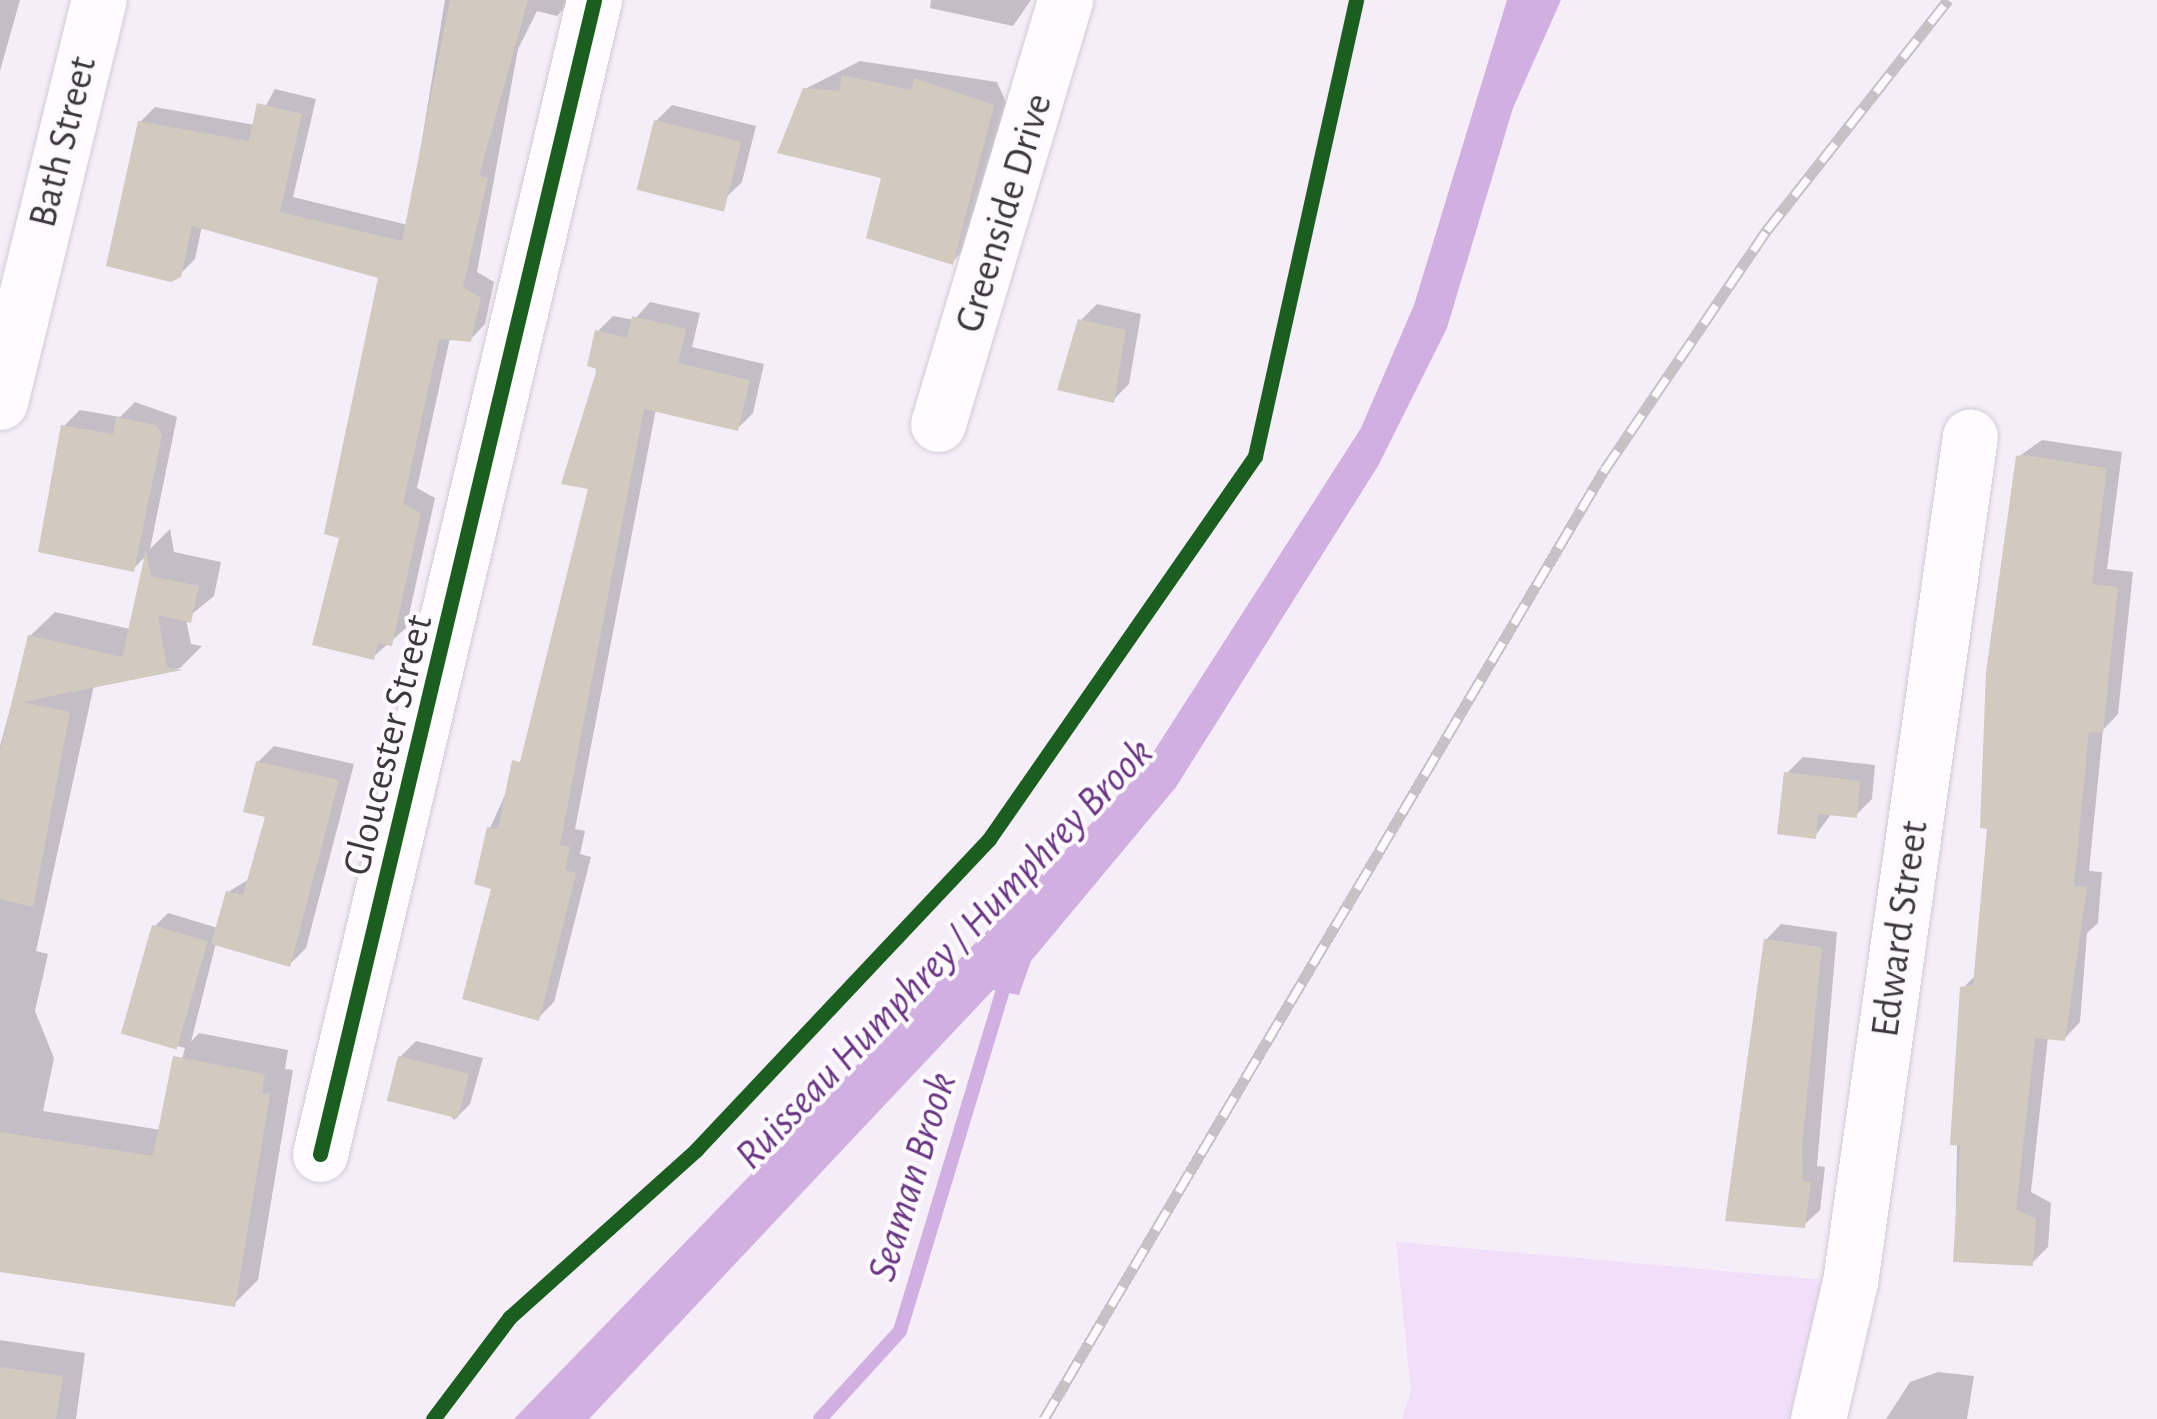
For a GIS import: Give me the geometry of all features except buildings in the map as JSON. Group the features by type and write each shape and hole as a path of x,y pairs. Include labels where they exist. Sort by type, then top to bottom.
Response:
{"street":[{"name":"Bath Street","path":"0,402 98,0"},
{"name":"Gloucester Street","path":"320,1154 594,0"},
{"name":"Greenside Drive","path":"938,424 1065,0"},
{"name":"Edward Street","path":"1818,1419 1850,1282 1970,436"}],"shaded area":[{"path":"1507,0 1561,0 1513,108 1447,328 1378,466 1176,787 1031,961 1019,995 993,990 589,1419 514,1419 1140,773 1361,428 1414,305"},
{"path":"1396,1242 1826,1280 1794,1419 1402,1419 1411,1391"}],"waterway":[{"name":"Seaman Brook","path":"820,1419 900,1331 1007,977"}],"railway":[{"path":"1044,1419 1605,469 1767,230 1948,0"}],"cycle path":[{"path":"320,1154 594,0"},
{"path":"433,1419 510,1317 696,1150 989,839 1255,456 1356,0"}],"water label":[{"name":"Ruisseau Humphrey / Humphrey Brook","path":"944,954"}]}
